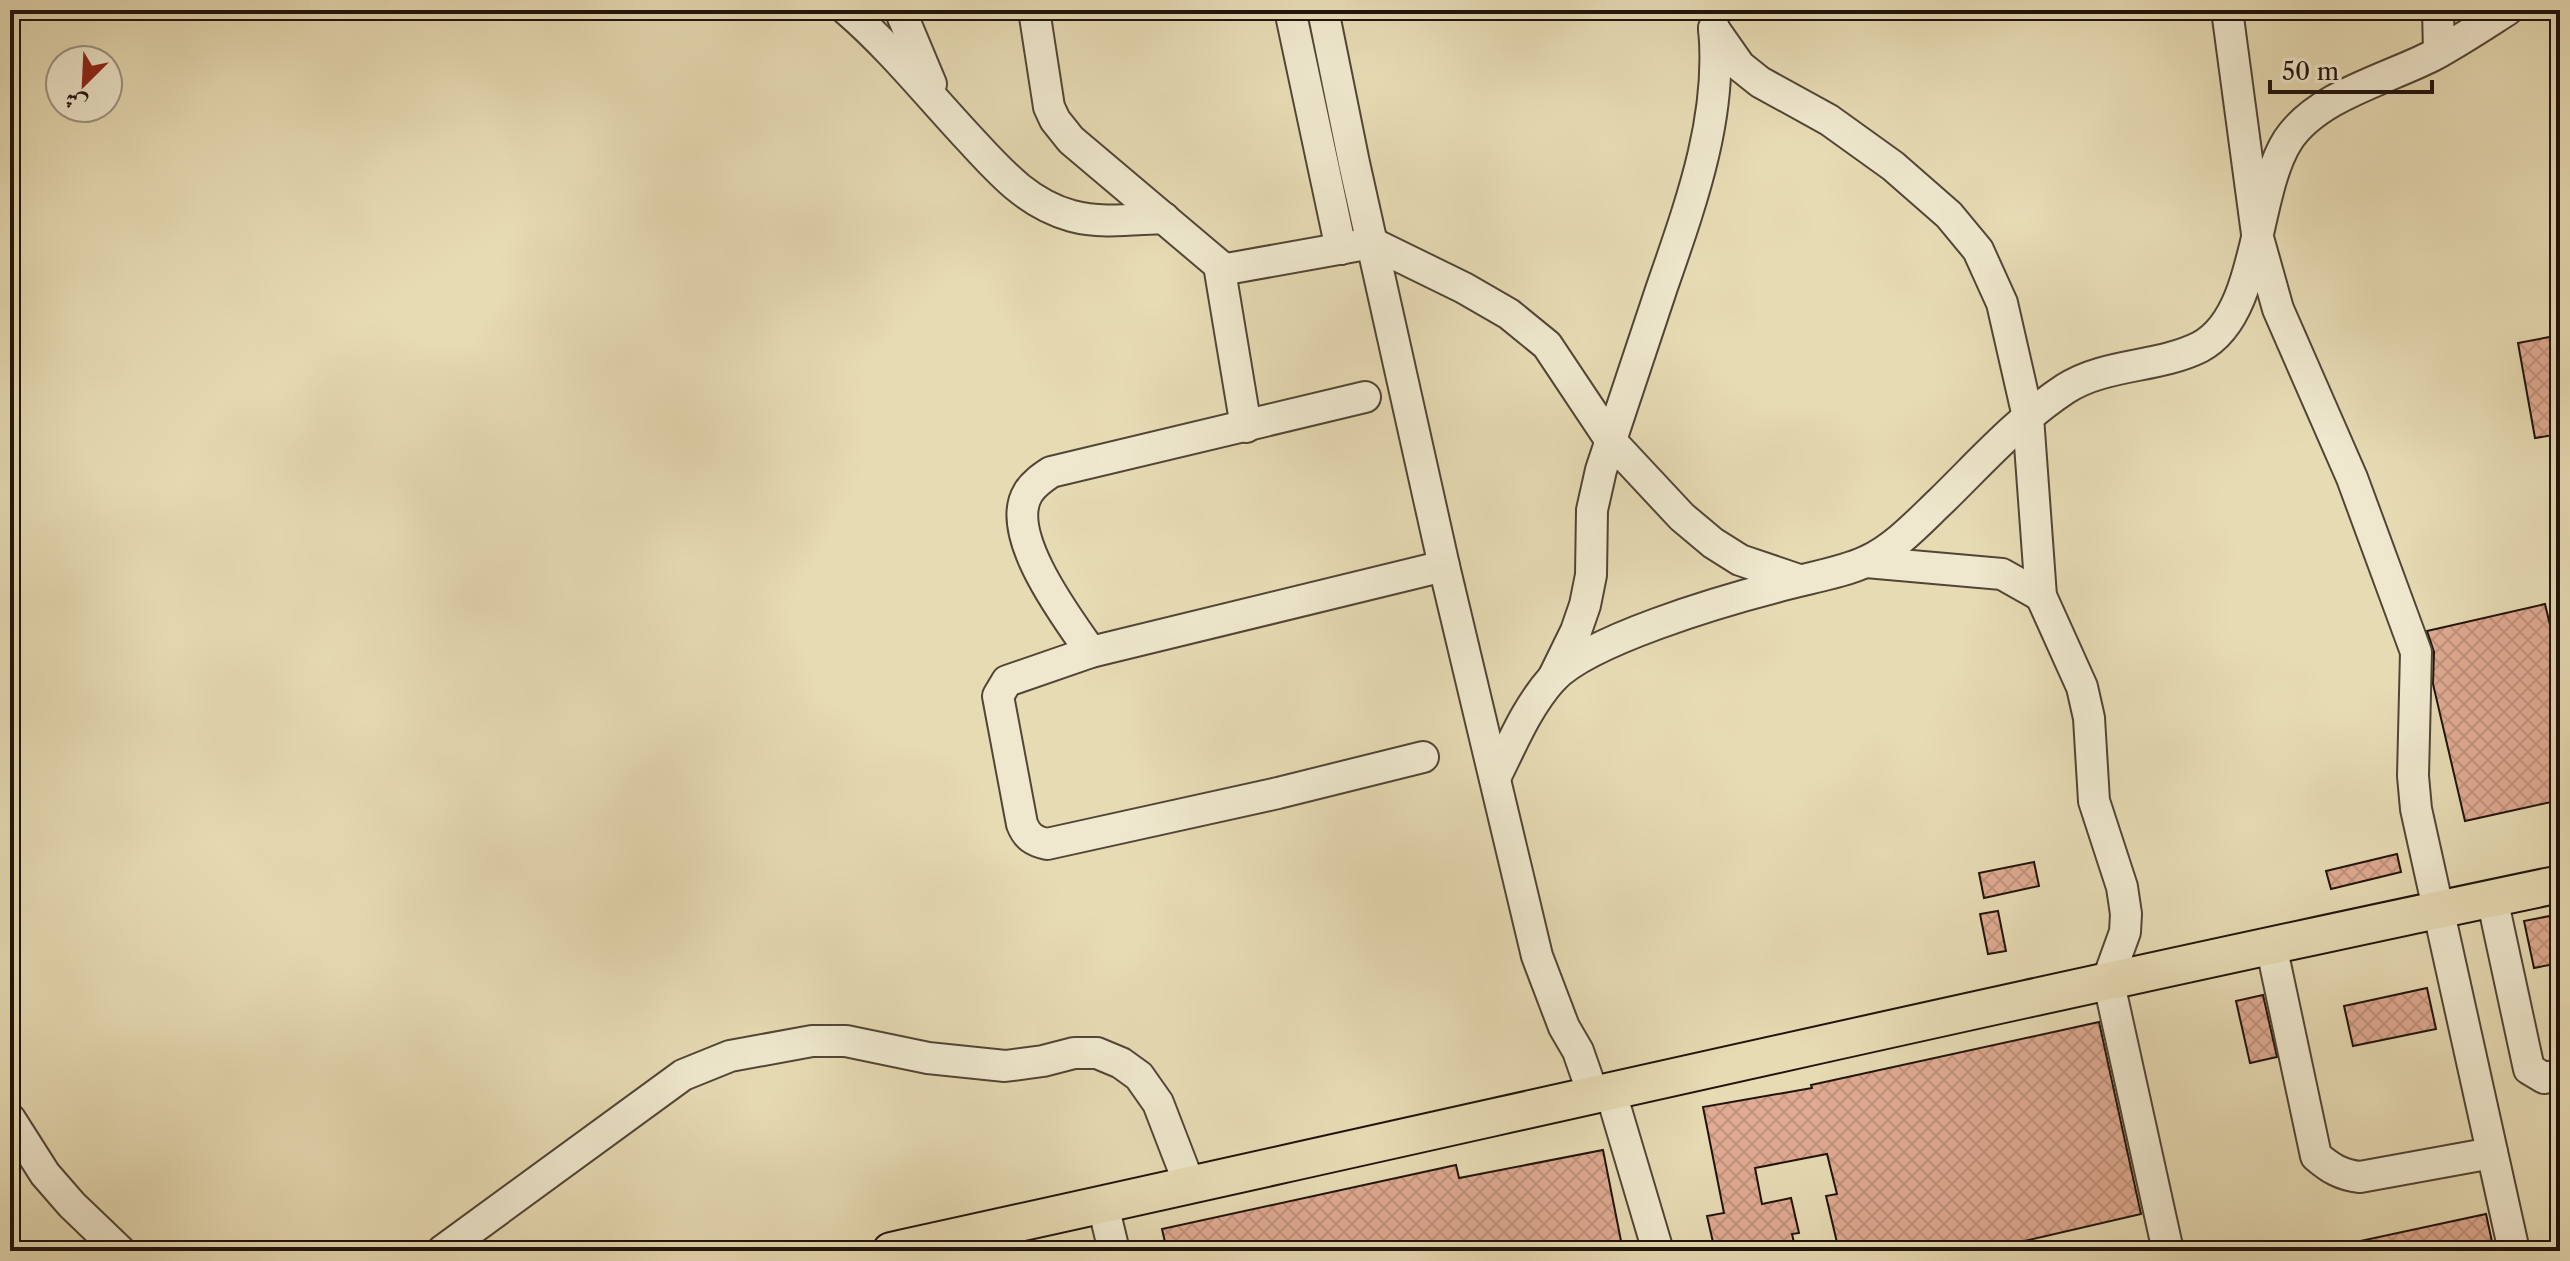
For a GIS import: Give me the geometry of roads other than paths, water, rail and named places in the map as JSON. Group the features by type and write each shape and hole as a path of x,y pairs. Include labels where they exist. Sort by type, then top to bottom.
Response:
{"main road":[{"path":"891,1251 1603,1095 2108,979 2560,884"}],"street":[{"path":"847,10 1000,173 1034,201 1076,217 1113,220 1164,218"},
{"path":"900,10 941,108"},
{"path":"1034,10 1049,107 1055,120 1071,140 1214,260 1221,270 1246,427"},
{"path":"1290,10 1341,249"},
{"path":"1323,10 1444,566 1537,956 1546,985 1603,1095 1658,1251"},
{"path":"2227,10 2257,234 2278,309 2352,478 2416,652 2413,776 2416,809 2514,1251"},
{"path":"2438,10 2439,52"},
{"path":"1552,680 1564,669 1606,645 1725,600 1866,562 1900,539 2028,417 2067,388 2090,377 2202,346 2223,328 2241,294 2277,161 2289,138 2305,120 2329,103 2439,52 2507,10"},
{"path":"1712,20 1740,66 1760,82 1829,120 1893,166 1949,215 1978,250 2002,303 2028,417 2041,596 2082,687 2089,718 2094,801 2122,887 2125,932 2108,979 2168,1251"},
{"path":"1495,778 1527,715 1552,680 1585,605 1591,575 1592,510 1611,441 1689,208 1713,107 1716,70 1712,20"},
{"path":"1221,270 1372,243 1464,288 1509,314 1547,345 1611,441 1682,517 1713,543 1740,560 1799,580"},
{"path":"1091,652 1047,588 1024,530 1022,512 1026,495 1036,483 1051,472 1365,397"},
{"path":"1866,562 2002,574 2041,596"},
{"path":"1423,757 1047,844 1026,834 1022,824 998,696 1007,681 1091,652 1444,566"},
{"path":"2492,898 2529,1069 2544,1078 2560,1075"},
{"path":"2271,945 2316,1156 2330,1168 2360,1177 2492,1153"},
{"path":"442,1251 683,1075 730,1056 812,1041 846,1041 981,1065 1005,1066 1074,1053 1097,1053 1121,1063 1139,1076 1158,1103 1190,1186"},
{"path":"10,1119 45,1174 120,1251"},
{"path":"1103,1205 1114,1251"}]}
